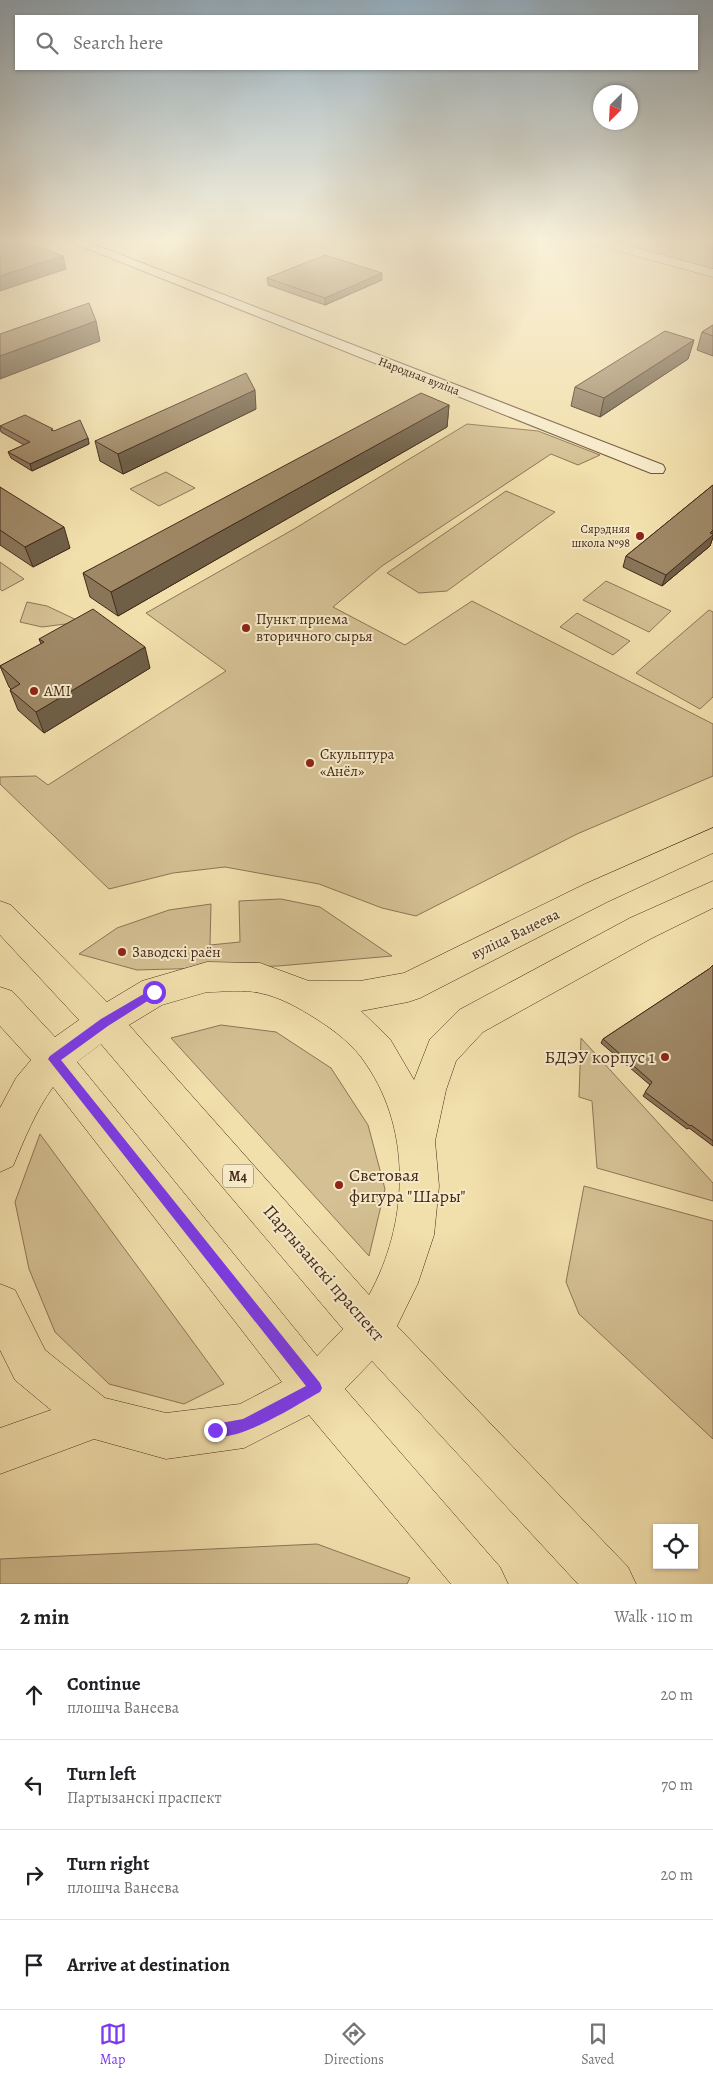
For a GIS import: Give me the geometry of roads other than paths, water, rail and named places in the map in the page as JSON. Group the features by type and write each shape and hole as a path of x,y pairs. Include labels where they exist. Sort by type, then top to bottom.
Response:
{"main road":[{"name":"вуліца Ванеева","path":"309,996 360,996 408,987 596,893 713,840"},
{"path":"416,1141 428,1090 442,1051 471,1021 641,928 713,894"},
{"name":"Партызанскі праспект","path":"0,914 104,1022 372,1330 611,1584"},
{"path":"0,1153 9,1128 29,1091 53,1059 104,1022 154,992 207,978 260,978 309,996 346,1019 378,1051 402,1093 416,1141 420,1186 414,1235 398,1283 372,1330 315,1388 244,1426 166,1436 94,1416 30,1365 0,1306"},
{"path":"0,1002 53,1059 315,1388 483,1584"},
{"path":"0,1451 94,1416"}],"street":[{"name":"Народная вуліца","path":"258,313 656,469"}],"place":[{"name":"Сярэдняя школа №98","path":"640,536"},
{"name":"Пункт приема вторичного сырья","path":"246,628"},
{"name":"AMI","path":"34,691"},
{"name":"Скульптура «Анёл»","path":"310,763"},
{"name":"Заводскі раён","path":"122,952"},
{"name":"БДЭУ корпус 1","path":"665,1057"},
{"name":"Световая фигура \"Шары\"","path":"339,1185"}]}
